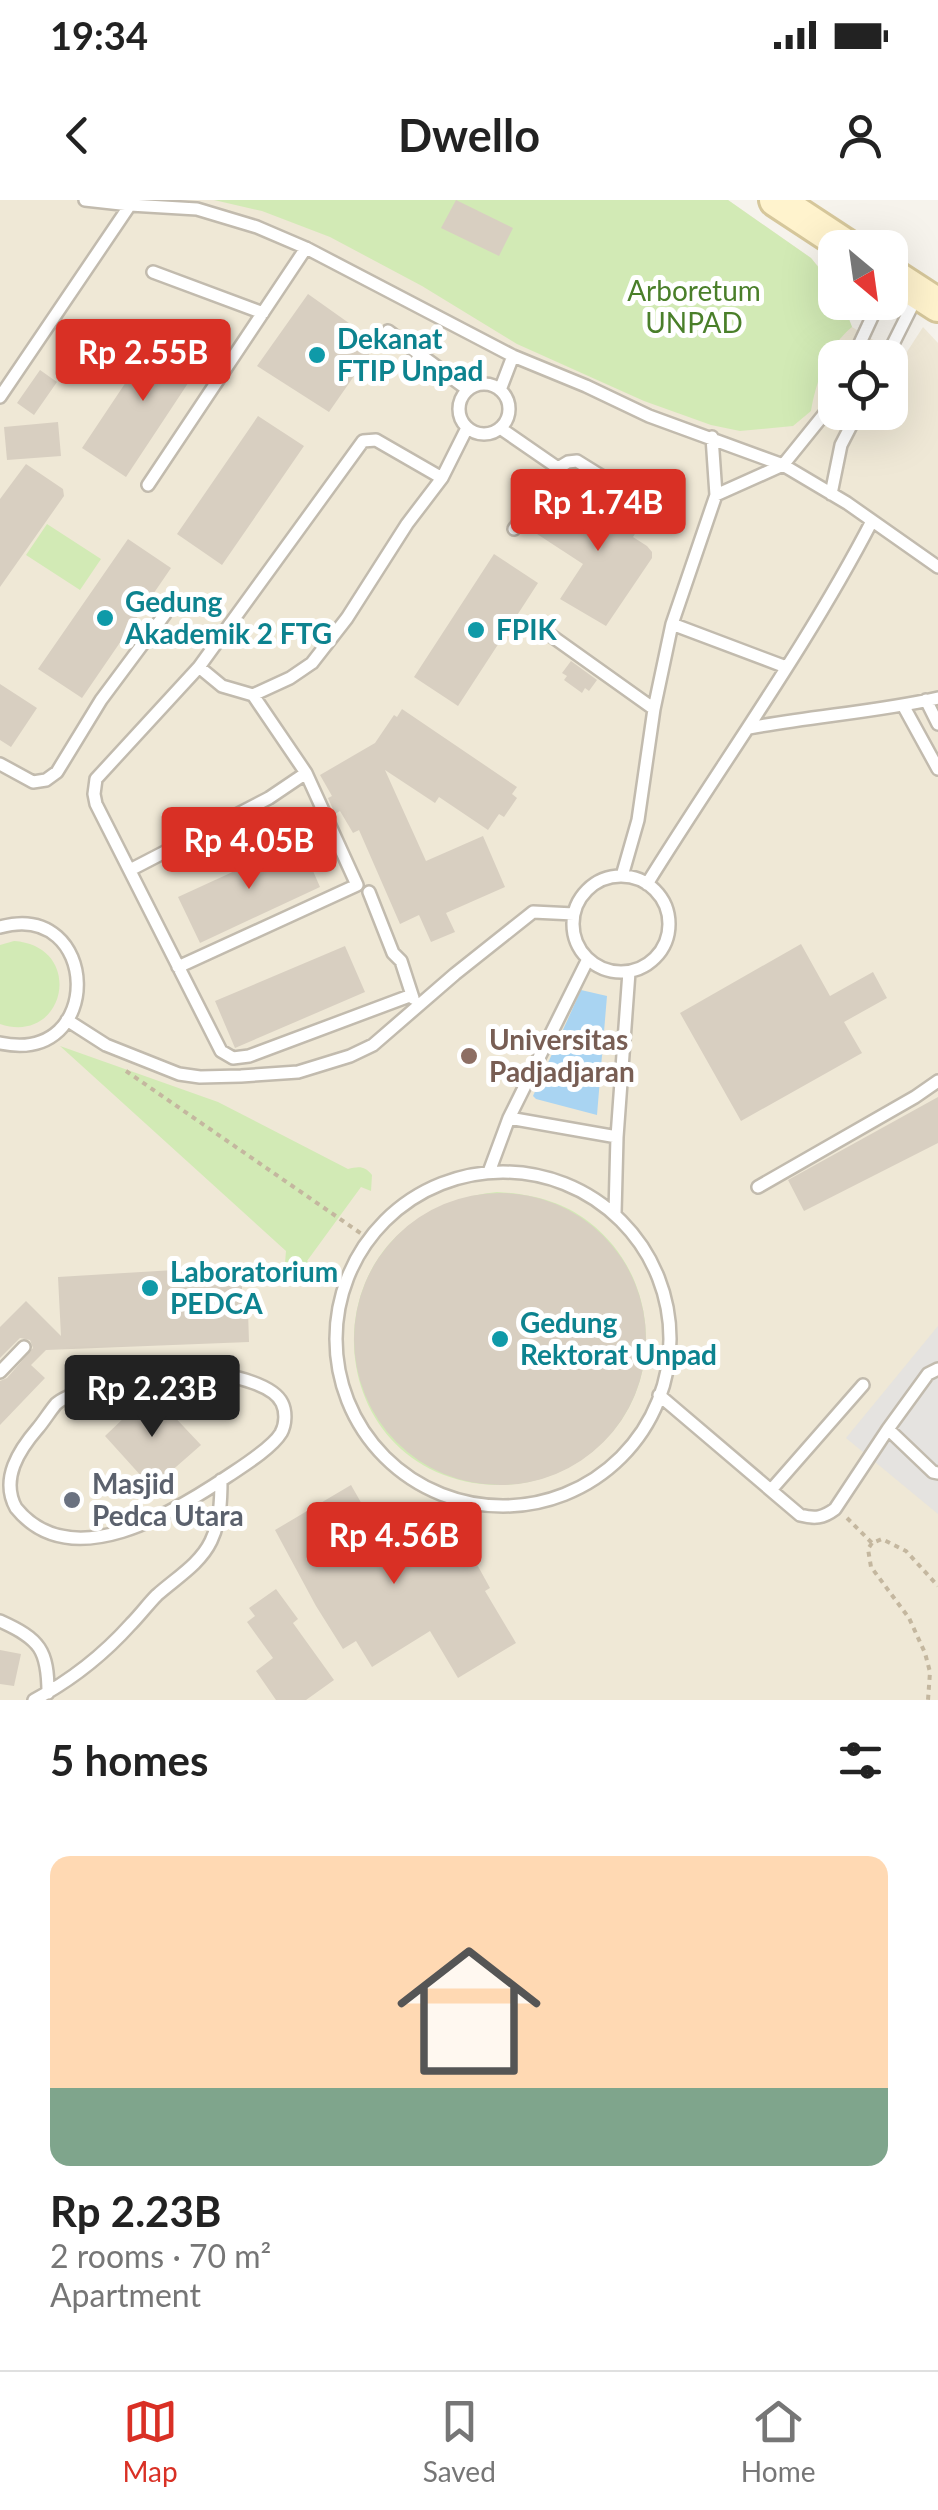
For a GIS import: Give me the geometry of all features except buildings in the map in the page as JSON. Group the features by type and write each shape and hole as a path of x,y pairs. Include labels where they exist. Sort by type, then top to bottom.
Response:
{"main road":[{"path":"776,200 822,230"}],"lane":[{"path":"93,201 197,209 306,248 513,356 649,416 783,465 938,566"},
{"path":"0,397 130,205"},
{"path":"148,486 306,248"},
{"path":"153,272 263,313"},
{"path":"388,330 468,390"},
{"path":"500,390 513,356"},
{"path":"484,384 500,390 509,404 509,413 500,428 484,434 467,428 458,413 462,396 468,390 484,384"},
{"path":"716,495 783,465 818,422"},
{"path":"252,695 290,678 312,662 347,618 407,524 442,478 467,428"},
{"path":"500,428 558,468"},
{"path":"832,494 841,445 849,430"},
{"path":"622,876 638,820 654,710 672,624 716,495 712,437"},
{"path":"414,1002 249,1056 233,1058 220,1051 94,794 96,778 199,667 363,442 376,440 442,478"},
{"path":"514,529 558,468 577,461 661,513"},
{"path":"647,884 749,728 872,521"},
{"path":"0,764 33,782 46,780 57,772 102,700 165,614"},
{"path":"672,624 786,667"},
{"path":"546,632 654,710"},
{"path":"178,966 357,885 306,773 252,695 222,686 199,667"},
{"path":"749,728 932,699 938,724"},
{"path":"904,706 938,769"},
{"path":"130,870 269,798 306,773"},
{"path":"622,876 647,884 657,892 668,916 659,953 628,972 606,970 588,959 573,930 580,898 606,878 622,876"},
{"path":"369,892 401,962 414,1002"},
{"path":"67,1020 106,1045 179,1074 200,1077 298,1072 364,1050 414,1002 533,912 574,914"},
{"path":"0,927 38,927 58,939 76,966 78,990 67,1020 51,1036 26,1045 0,1043"},
{"path":"489,1172 509,1118 588,959"},
{"path":"615,1213 628,972"},
{"path":"758,1187 938,1081"},
{"path":"509,1118 617,1137"},
{"path":"489,1172 534,1174 563,1183 615,1213 646,1250 666,1294 672,1342 660,1394 636,1442 593,1481 539,1504 480,1506 425,1488 378,1454 347,1405 334,1348 342,1290 368,1238 402,1206 429,1190 489,1172"},
{"path":"0,1372 24,1347"},
{"path":"34,1700 70,1679 189,1569 212,1539 220,1511 222,1480 280,1434 284,1420 280,1400 274,1393 202,1370 161,1368 88,1380 74,1394 57,1402 7,1474 10,1500 39,1529 82,1538 112,1535 167,1514 222,1480"},
{"path":"660,1394 800,1515 812,1518 835,1508 928,1374 938,1370"},
{"path":"771,1490 863,1385"},
{"path":"888,1429 938,1473"},
{"path":"0,1622 42,1649 48,1665 48,1692"}],"path":[{"path":"126,1071 368,1238"},
{"path":"835,1508 872,1543"},
{"path":"928,1700 930,1672 925,1653 908,1618 870,1566 868,1550 872,1543 882,1539 894,1543 921,1565 938,1586"}],"shaded area":[{"name":"Universitas Padjadjaran","path":"0,200 728,200 818,266 818,320 849,320 852,327 873,340 818,340 818,430 908,430 908,350 923,327 938,343 938,1700 0,1700"},
{"path":"938,1326 938,1514 846,1438"}],"green space":[{"name":"Arboretum UNPAD","path":"214,200 728,200 818,267 818,320 849,320 852,327 840,340 818,340 818,382 811,411 793,426 740,431 644,401 517,344 422,286 330,237 262,211"},
{"path":"47,524 101,559 80,590 26,555"},
{"path":"14,941 37,947 51,959 59,975 59,993 52,1009 40,1021 23,1027 0,1024 0,945"},
{"path":"60,1046 218,1102 348,1169 364,1168 372,1175 371,1191 361,1187 307,1261 315,1268 305,1276 293,1274 285,1263 286,1251"},
{"name":"Gedung Rektorat Unpad","path":"497,1192 546,1200 589,1222 614,1247 632,1276 643,1308 646,1341 642,1374 630,1405 611,1433 565,1469 511,1485 438,1472 393,1441 365,1397 354,1346 361,1294 387,1247 432,1211","holes":["494,1236 495,1250 528,1254 517,1286 486,1285 458,1299 432,1278 442,1267 434,1258 460,1244","538,1258 553,1269 560,1283 567,1284 581,1275 599,1306 603,1323 602,1358 591,1391 581,1406 567,1396 556,1403 556,1414 563,1423 552,1431 530,1386 548,1361 554,1336 546,1312 526,1290","425,1286 451,1307 443,1326 442,1344 453,1375 481,1393 519,1392 540,1437 498,1446 479,1444 460,1438 427,1417 402,1383 418,1367 407,1349 407,1341 411,1316"]}],"water":[{"path":"581,990 607,996 597,1115 533,1096"}],"place":[{"name":"Dekanat FTIP Unpad","path":"317,355"},
{"name":"Gedung Akademik 2 FTG","path":"105,618"},
{"name":"FPIK","path":"476,630"},
{"name":"Universitas Padjadjaran","path":"469,1056"},
{"name":"Laboratorium PEDCA","path":"150,1288"},
{"name":"Gedung Rektorat Unpad","path":"500,1339"},
{"name":"Masjid Pedca Utara","path":"72,1500"}]}
